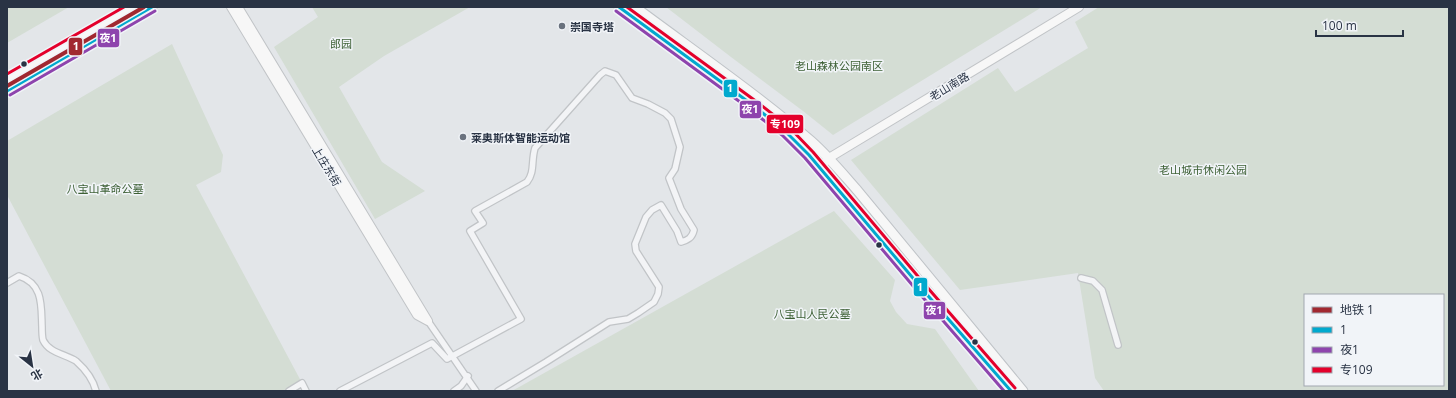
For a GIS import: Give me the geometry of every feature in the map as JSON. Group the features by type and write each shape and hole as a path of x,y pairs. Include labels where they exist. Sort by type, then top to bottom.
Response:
{"main road":[{"path":"7,80 134,7"},
{"path":"7,91 152,7"},
{"name":"上庄东街","path":"231,7 417,315 428,321"},
{"name":"上庄东街","path":"238,7 405,286 428,321"},
{"path":"619,7 785,131 820,167 923,290 1011,391"},
{"path":"635,7 758,98 812,142 829,158 1023,391"},
{"name":"老山南路","path":"820,167 829,158 1079,7"}],"street":[{"path":"340,391 432,343 447,359 521,318 470,232 483,223 476,211 527,182 532,176 532,157 535,148 600,75 605,71 610,72 616,75 632,98 660,110 671,119 680,147 675,169 669,178 681,209 694,230 693,236 689,240 681,242 677,231 661,205 652,210 644,221 635,244 636,251 659,287 658,294 654,302 628,319 608,322 498,391"},
{"path":"7,283 19,276 28,279 35,287 40,296 42,339 47,346 75,361 84,369 95,384 96,391"},
{"path":"1081,278 1093,281 1102,290 1118,344"},
{"name":"上庄东街","path":"428,321 476,391"},
{"path":"454,391 461,386 469,375 480,391"},
{"path":"289,391 302,383 306,391"}],"green space":[{"path":"7,7 69,7 7,43"},
{"name":"郎园","path":"312,7 470,7 384,56 339,87 382,162 425,191 375,219 274,47 318,17"},
{"name":"老山森林公园南区","path":"666,7 1042,7 833,135"},
{"name":"老山城市休闲公园","path":"1099,7 1449,7 1449,391 1104,391 1095,378 1078,273 960,290 851,160 998,68 1015,92 1088,48 1075,22"},
{"name":"八宝山革命公墓","path":"172,44 223,155 221,172 196,185 302,383 289,391 111,391 7,195 7,141"},
{"name":"八宝山人民公墓","path":"834,211 895,280 890,301 896,312 907,324 935,329 979,391 512,391"}],"metro line":[{"name":"1","path":"7,86 144,7"}],"transit line":[{"name":"专109","path":"7,74 124,7"},
{"name":"1","path":"7,91 152,7"},
{"name":"1","path":"619,7 754,106 785,131 809,155 1011,391"},
{"name":"专109","path":"627,7 789,127 813,152 1015,388"},
{"name":"夜1","path":"10,95 155,11"},
{"name":"夜1","path":"616,11 751,110 782,135 805,158 1004,391"}],"place":[{"name":"崇国寺塔","path":"562,26"},
{"name":"莱奥斯体智能运动馆","path":"463,137"}]}
